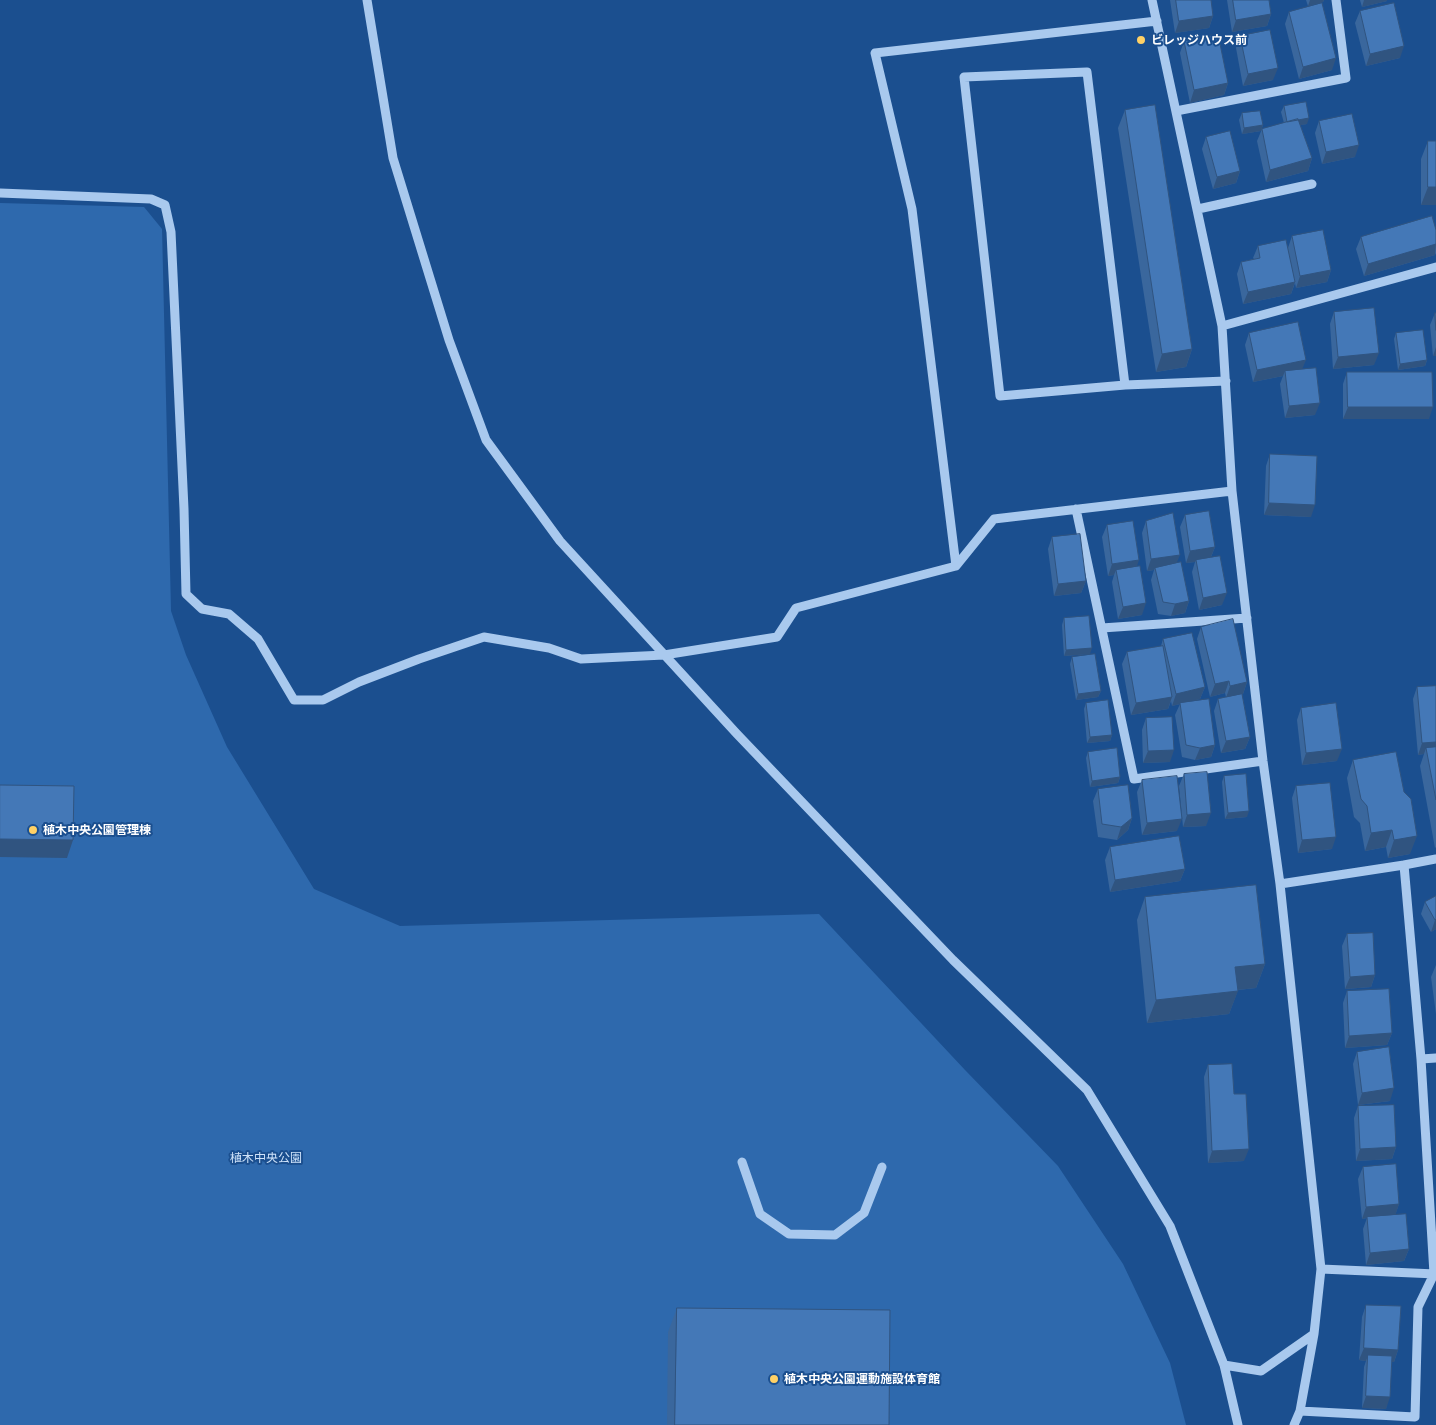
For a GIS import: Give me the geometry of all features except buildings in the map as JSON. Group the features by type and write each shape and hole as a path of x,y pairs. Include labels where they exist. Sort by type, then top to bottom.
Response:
{"street":[{"path":"367,0 393,158 449,340 486,440 560,541 737,734 953,960 1087,1090 1170,1226 1224,1365 1238,1425"},
{"path":"1152,0 1222,326 1232,491 1246,618 1280,884 1321,1269 1314,1334 1300,1410 1294,1425"},
{"path":"1176,111 1346,78 1336,0"},
{"path":"956,566 912,208 875,53 1156,21"},
{"path":"1125,386 1086,72 964,77 1000,396 1125,386 1226,381"},
{"path":"1198,209 1312,184"},
{"path":"0,193 151,199 165,205 171,232 184,508 186,594 202,609 229,614 258,639 294,700 323,700 360,682 484,637 549,648 581,659 664,655 777,637 796,608 956,566 994,519 1232,491"},
{"path":"1222,326 1436,267"},
{"path":"1076,509 1134,778 1264,761"},
{"path":"1102,628 1246,618"},
{"path":"1280,884 1436,859"},
{"path":"1300,1410 1414,1417 1418,1307 1435,1274 1421,1059 1404,865"},
{"path":"1421,1059 1436,1058"},
{"path":"742,1162 760,1214 790,1234 835,1235 864,1213 882,1167"},
{"path":"1321,1269 1435,1274"},
{"path":"1224,1365 1262,1371 1314,1334"}],"green space":[{"name":"植木中央公園","path":"0,203 144,207 162,229 171,611 186,655 227,747 314,889 400,926 819,914 1058,1166 1123,1264 1170,1363 1186,1425 0,1425"}],"place":[{"name":"ビレッジハウス前","path":"1141,40"},
{"name":"植木中央公園管理棟","path":"33,830"},
{"name":"植木中央公園運動施設体育館","path":"774,1379"}]}
